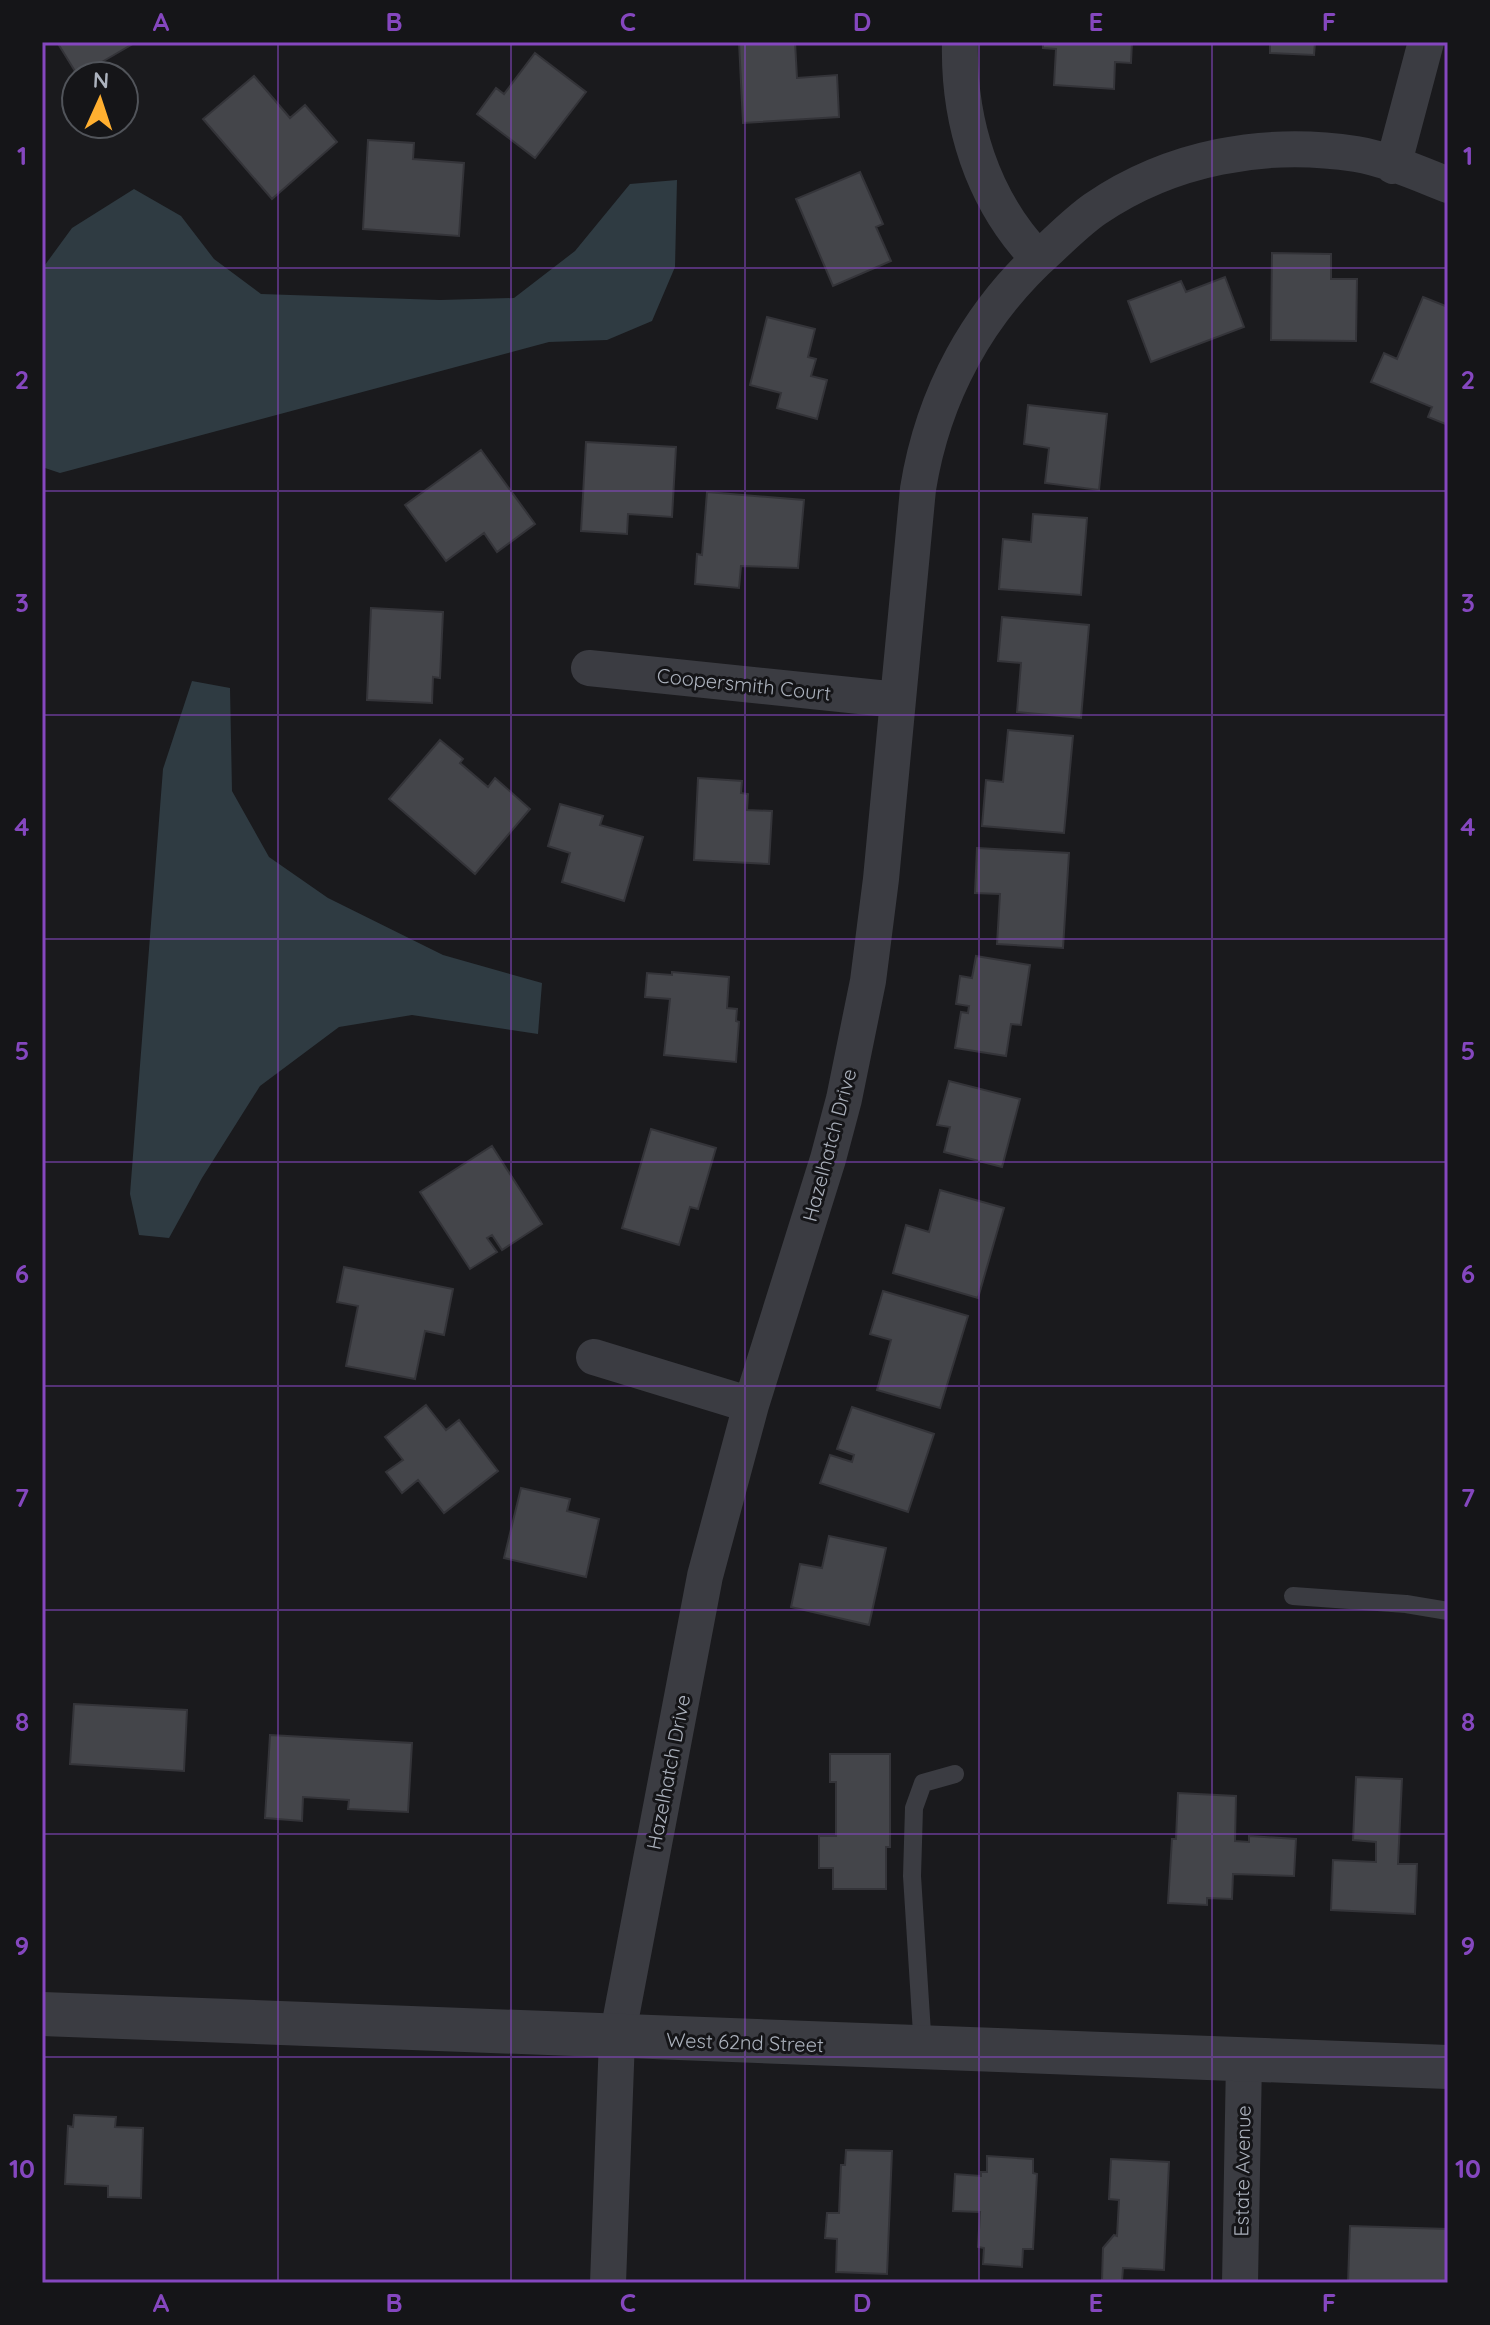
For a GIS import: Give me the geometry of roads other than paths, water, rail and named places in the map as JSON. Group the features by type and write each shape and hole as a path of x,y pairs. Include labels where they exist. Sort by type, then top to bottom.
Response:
{"street":[{"path":"960,42 962,92 975,153 991,192 1012,228 1038,258"},
{"path":"1393,166 1426,42"},
{"name":"Hazelhatch Drive","path":"608,2283 617,2038 705,1576 751,1405 828,1159 857,1040 877,918 918,489 931,429 945,392 973,337 1009,288 1038,258 1086,216 1130,188 1183,165 1221,155 1278,149 1355,154 1448,185"},
{"name":"Coopersmith Court","path":"589,668 898,700"},
{"path":"594,1357 751,1405"},
{"name":"West 62nd Street","path":"42,2014 1448,2067"},
{"name":"Estate Avenue","path":"1240,2283 1244,2060"}],"lane":[{"path":"1293,1596 1406,1604 1448,1611"},
{"path":"923,2049 912,1876 914,1808 923,1783 955,1774"}]}
